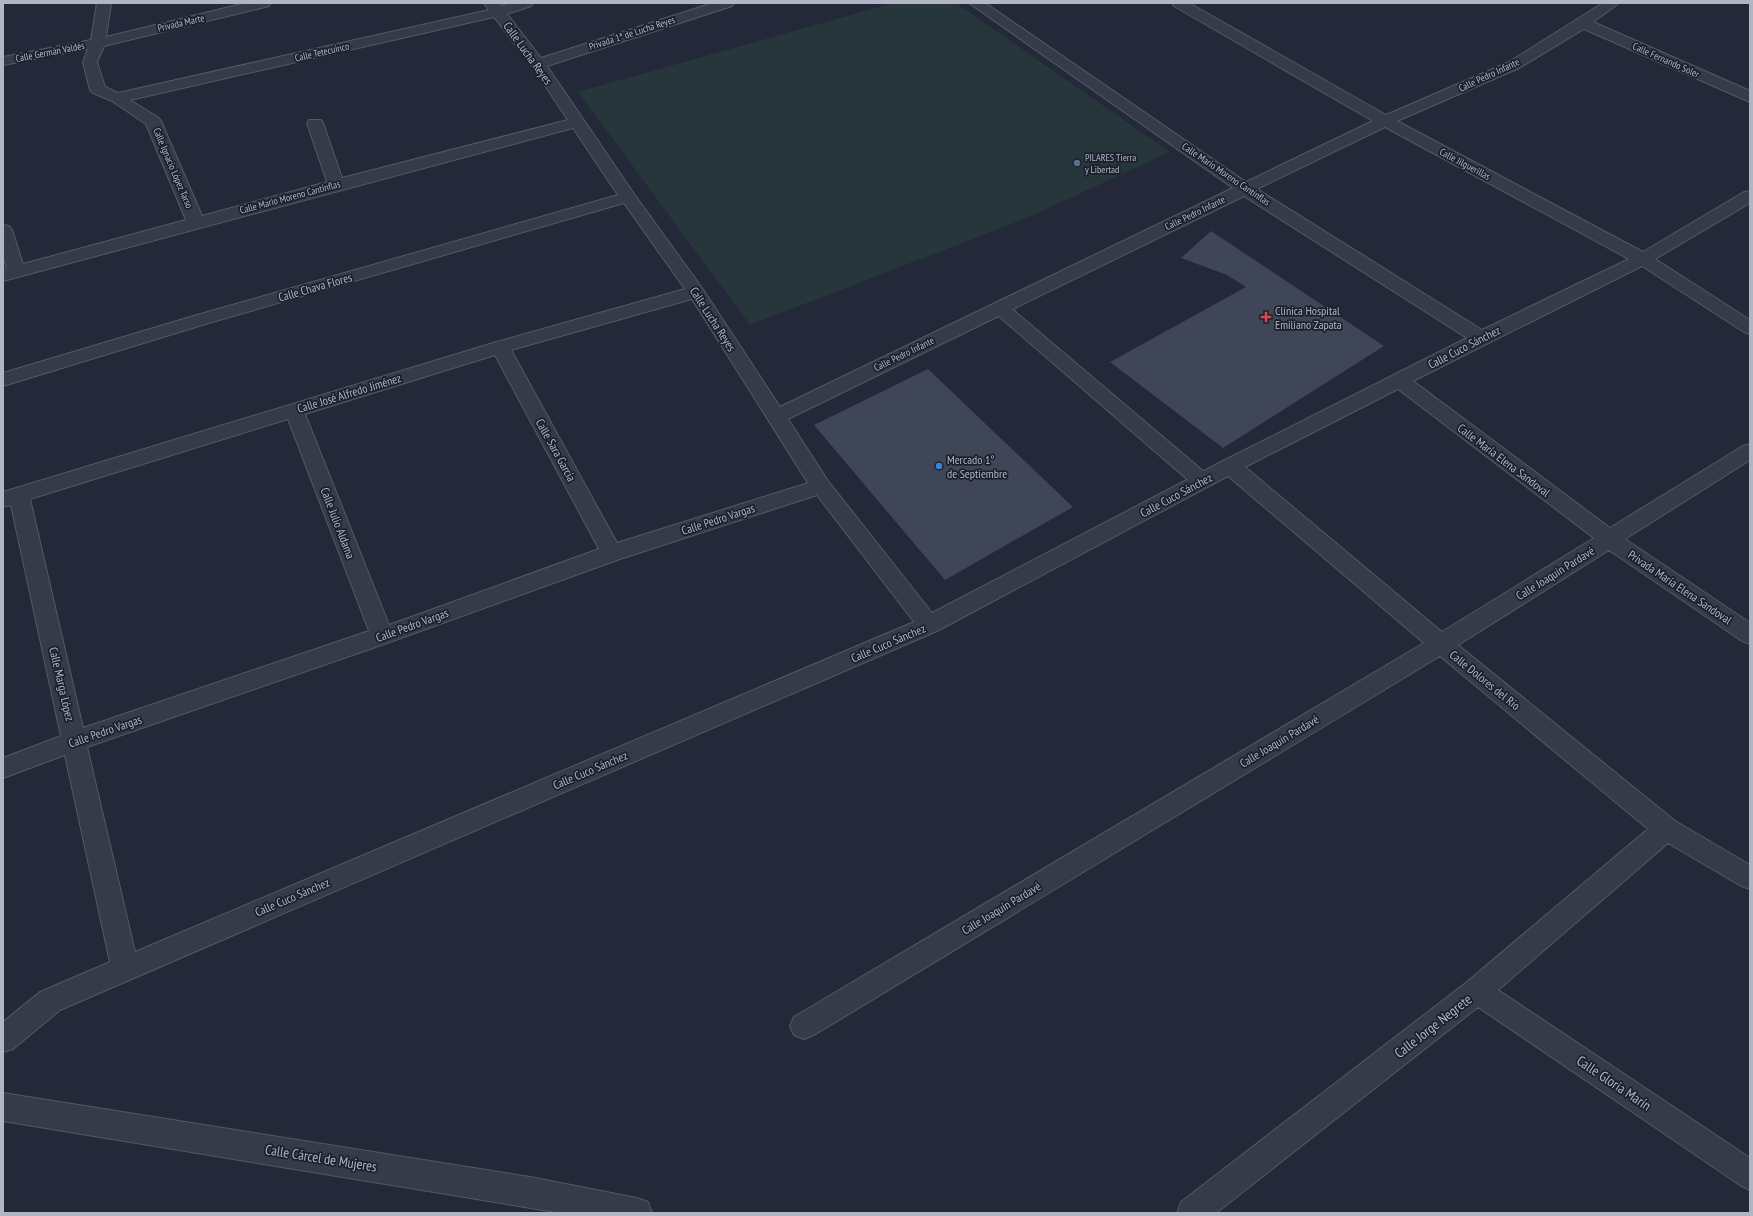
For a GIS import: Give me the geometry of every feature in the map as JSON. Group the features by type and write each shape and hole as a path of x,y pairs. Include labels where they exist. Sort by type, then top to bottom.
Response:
{"street":[{"name":"Calle Ignacio López Tarso","path":"104,3 98,43 90,62 98,90 117,98 153,121 196,223"},
{"name":"Privada Marte","path":"98,43 264,3"},
{"name":"Calle Tetecuinco","path":"117,98 494,7 526,3"},
{"name":"Privada 1ª de Lucha Reyes","path":"538,64 727,3"},
{"name":"Calle Mario Moreno Cantínflas","path":"976,3 1245,189 1481,338"},
{"name":"Calle Jilguerillas","path":"1179,3 1385,122 1643,259 1750,328"},
{"name":"Calle Pedro Infante","path":"775,416 1385,122 1514,65 1583,23 1612,3"},
{"name":"Calle Lucha Reyes","path":"494,7 538,64 628,197 696,292 821,486 930,625"},
{"name":"Calle Fernando Soler","path":"1583,23 1750,97"},
{"name":"Calle Germán Valdés","path":"3,61 98,43"},
{"name":"Calle Mario Moreno Cantínflas","path":"10,274 336,185 577,122"},
{"path":"315,124 336,185"},
{"name":"Calle Cuco Sánchez","path":"3,1039 50,1001 930,625 1230,466 1481,338 1643,259 1750,196"},
{"name":"Calle Chava Flores","path":"3,380 196,321 628,197"},
{"path":"3,230 10,274"},
{"name":"Calle José Alfredo Jiménez","path":"11,497 500,347 696,292"},
{"name":"Calle Sara García","path":"500,347 612,553"},
{"name":"Calle María Elena Sandoval","path":"1399,380 1610,539"},
{"name":"Calle Julio Aldama","path":"294,410 382,636"},
{"name":"Calle Joaquín Pardavé","path":"804,1026 1441,644 1750,451"},
{"name":"Calle Dolores del Río","path":"1230,466 1441,644 1666,829 1750,878"},
{"name":"Calle Pedro Vargas","path":"3,768 75,741 382,636 612,553 821,486"},
{"name":"Calle Marga López","path":"11,497 75,741 125,968"},
{"name":"Privada María Elena Sandoval","path":"1610,539 1750,635"},
{"name":"Calle Jorge Negrete","path":"1192,1213 1477,991 1666,829"},
{"name":"Calle Gloria Marín","path":"1477,991 1750,1175"},
{"name":"Calle Cárcel de Mujeres","path":"3,1107 530,1192 637,1213"},
{"path":"530,1192 579,1213"}],"lane":[{"path":"1000,308 1202,481"}],"shaded area":[{"path":"893,3 956,3 1170,152 1027,218 750,325 578,92"}],"building":[{"name":"Clínica Hospital Emiliano Zapata","path":"1211,231 1384,346 1223,448 1110,362 1246,287 1227,275 1181,258"},
{"name":"Mercado 1° de Septiembre","path":"928,369 1073,507 945,580 814,425"}],"place":[{"name":"PILARES Tierra y Libertad","path":"1077,163"},
{"name":"Clínica Hospital Emiliano Zapata","path":"1266,317"},
{"name":"Mercado 1° de Septiembre","path":"939,466"}]}
